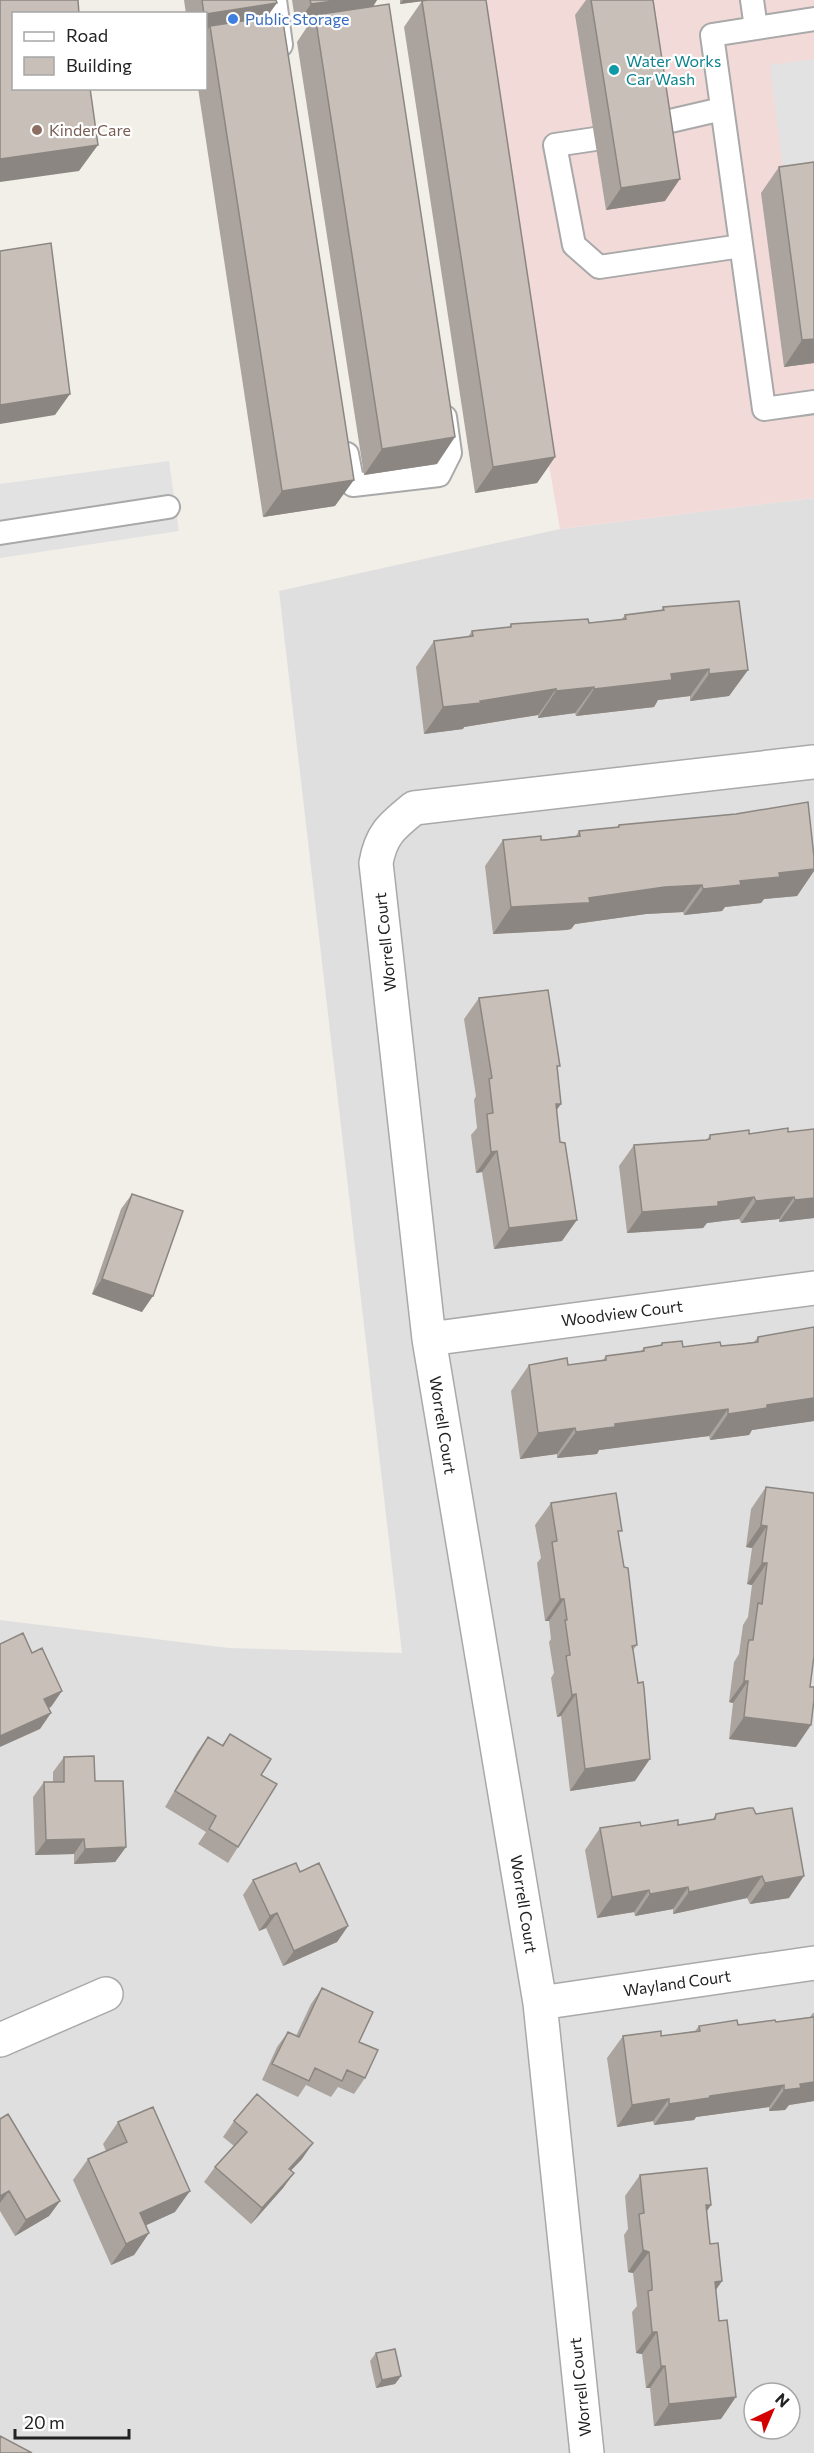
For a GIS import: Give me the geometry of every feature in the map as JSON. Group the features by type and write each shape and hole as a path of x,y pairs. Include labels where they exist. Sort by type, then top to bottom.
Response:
{"street":[{"name":"Worrell Court","path":"587,2453 540,2003 429,1339 376,863 380,843 392,825 414,808 814,762"},
{"name":"Woodview Court","path":"429,1339 814,1288"},
{"name":"Wayland Court","path":"540,2003 814,1963"},
{"path":"0,2040 106,1994"}],"lane":[{"path":"275,0 284,64"},
{"path":"752,0 756,28"},
{"path":"814,19 712,35 764,408 814,402"},
{"path":"653,126 722,110"},
{"path":"595,139 555,145 574,245 599,267 741,246"},
{"path":"342,428 353,485 439,475 450,453 442,395"},
{"path":"0,533 168,507"}],"shaded area":[{"path":"469,0 814,0 814,498 560,529"},
{"path":"814,59 814,164 783,168 770,65"},
{"path":"169,461 179,531 0,558 0,484"},
{"path":"814,498 814,2453 0,2453 0,1620 229,1648 402,1653 279,591 560,529"}],"building":[{"name":"KinderCare","path":"0,0 78,0 79,12 12,12 12,90 90,90 98,145 0,159"},
{"path":"202,0 276,0 277,3 207,14 204,12"},
{"path":"310,0 341,0 311,4"},
{"path":"486,0 555,457 493,467 422,1"},
{"name":"Water Works Car Wash","path":"591,0 653,0 680,179 621,188"},
{"path":"389,4 455,437 382,449 315,15"},
{"path":"282,15 354,480 282,491 210,26"},
{"path":"814,162 814,339 802,340 779,167"},
{"path":"51,243 70,394 0,405 0,251"},
{"path":"739,601 748,670 709,674 709,669 671,674 672,680 594,689 594,687 556,691 556,689 480,701 481,703 443,707 434,641 473,636 472,631 511,627 511,624 588,619 589,623 626,619 625,615 664,610 663,607"},
{"path":"808,802 814,869 779,873 780,877 740,881 741,885 703,889 702,885 665,887 589,898 590,903 511,907 503,840 541,836 541,840 545,840 580,836 579,831 619,827 619,825 736,814"},
{"path":"548,990 560,1066 557,1066 561,1104 556,1104 560,1142 565,1143 577,1220 509,1228 497,1151 491,1152 487,1114 493,1113 489,1079 492,1078 479,998"},
{"path":"788,1128 788,1132 814,1129 814,1198 795,1200 794,1197 756,1201 754,1197 718,1202 718,1206 642,1212 634,1145 706,1140 710,1139 710,1135 749,1130 749,1134"},
{"path":"132,1194 183,1211 153,1296 102,1279"},
{"path":"814,1327 814,1398 728,1414 728,1409 615,1424 615,1427 576,1432 575,1428 538,1433 529,1365 567,1358 568,1365 606,1360 606,1356 644,1351 644,1348 662,1345 662,1343 682,1341 683,1347 720,1342 721,1346 758,1342 758,1337"},
{"path":"766,1487 814,1493 814,1656 810,1687 814,1687 814,1700 811,1725 744,1717 748,1681 744,1681 748,1644 749,1640 753,1640 758,1603 762,1604 767,1563 762,1563 767,1526 761,1525"},
{"path":"616,1493 622,1531 618,1531 624,1567 628,1568 637,1645 632,1646 638,1683 643,1682 644,1688 650,1759 585,1769 576,1694 572,1695 566,1656 570,1655 565,1620 567,1620 564,1599 560,1599 552,1542 557,1541 551,1503"},
{"path":"23,1633 32,1653 42,1648 62,1691 44,1699 51,1713 0,1736 0,1644"},
{"path":"230,1734 271,1759 261,1775 277,1784 238,1847 209,1829 216,1816 175,1791 208,1737 223,1746"},
{"path":"94,1756 95,1781 123,1781 126,1847 85,1849 84,1839 46,1840 44,1782 64,1782 64,1757"},
{"path":"753,1808 756,1814 792,1808 804,1876 765,1883 762,1876 689,1892 688,1887 650,1894 649,1890 612,1897 600,1828 640,1822 641,1826 678,1820 678,1825 715,1819 716,1814"},
{"path":"296,1863 300,1872 319,1863 348,1926 294,1951 277,1913 270,1916 253,1880"},
{"path":"322,1988 373,2012 359,2042 378,2050 365,2078 347,2070 342,2081 315,2068 309,2081 272,2064 288,2032 299,2037"},
{"path":"814,2017 814,2082 800,2084 801,2088 784,2090 784,2085 669,2104 669,2099 632,2105 623,2036 661,2031 661,2036 700,2031 699,2026 737,2020 738,2025"},
{"path":"257,2094 313,2143 289,2169 294,2173 262,2208 215,2167 247,2132 234,2121"},
{"path":"153,2107 190,2191 140,2213 149,2233 126,2244 88,2159 127,2142 118,2122"},
{"path":"8,2114 60,2201 26,2220 9,2191 0,2196 0,2119"},
{"path":"707,2168 711,2205 706,2205 710,2244 718,2243 722,2281 715,2282 719,2321 727,2320 736,2397 669,2404 665,2366 661,2366 657,2332 652,2332 648,2291 652,2290 649,2252 643,2250 639,2214 644,2213 640,2175"},
{"path":"395,2349 401,2376 382,2380 376,2353"},
{"path":"0,2436 32,2453 0,2453"}],"place":[{"name":"Public Storage","path":"233,19"},
{"name":"Water Works Car Wash","path":"614,70"},
{"name":"KinderCare","path":"37,130"}]}
